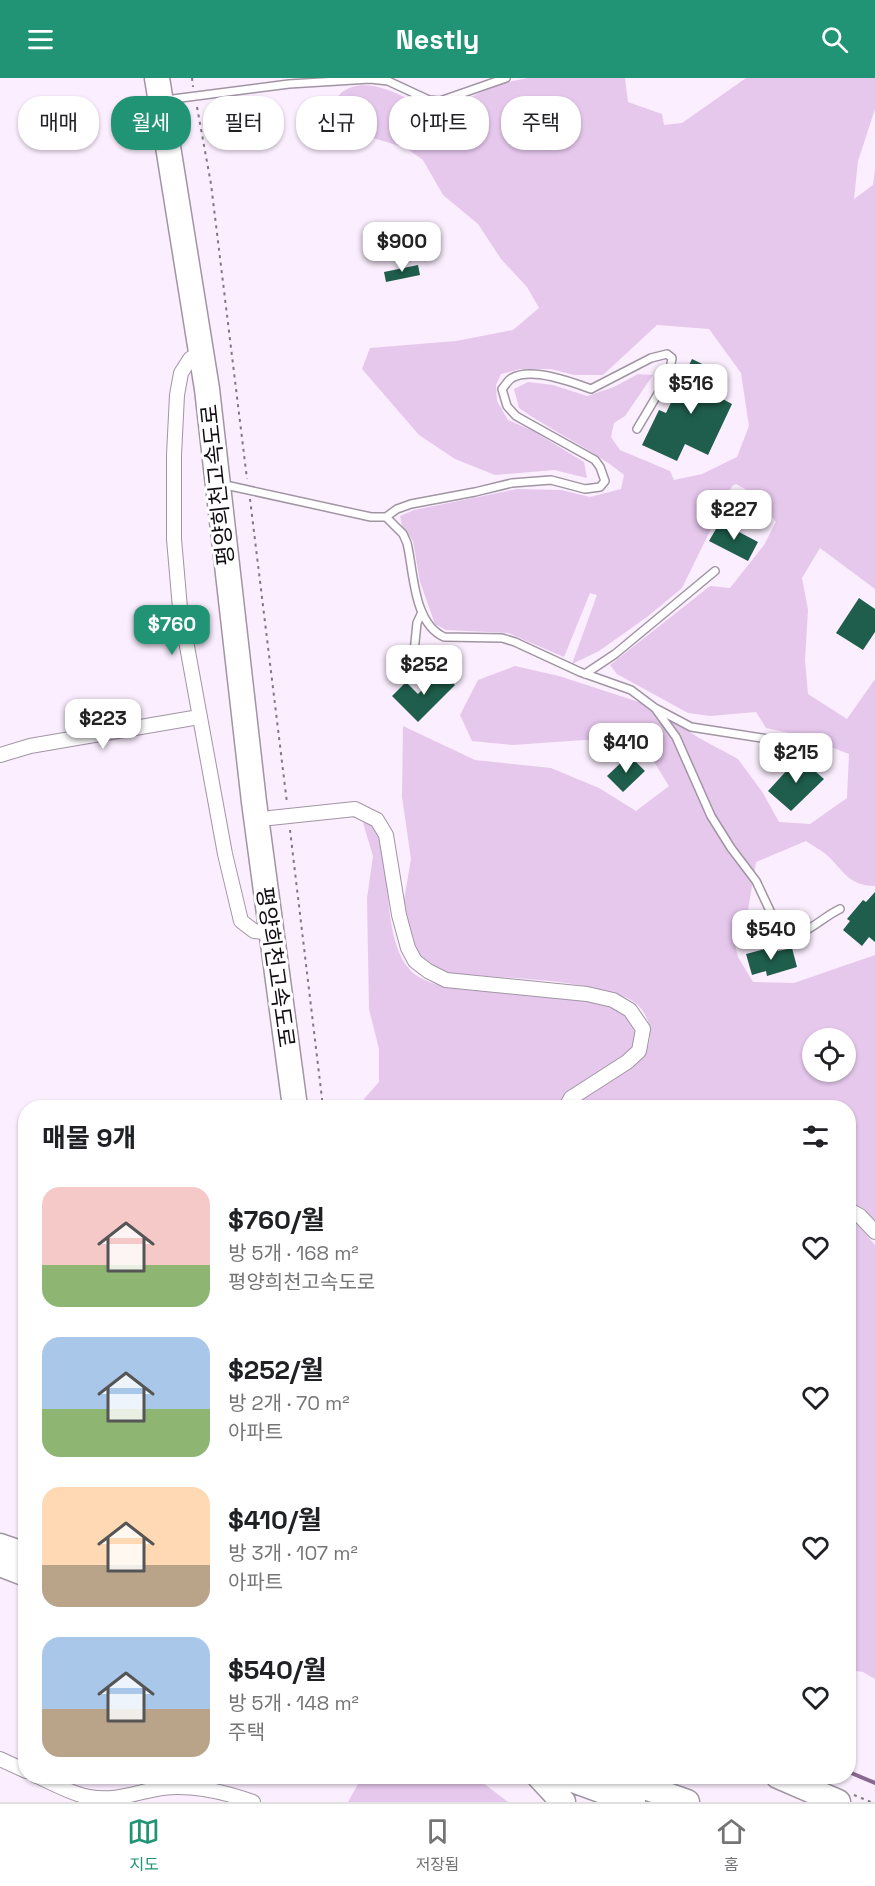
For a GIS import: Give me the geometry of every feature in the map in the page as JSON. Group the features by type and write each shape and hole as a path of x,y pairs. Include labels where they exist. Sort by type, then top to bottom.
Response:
{"highway":[{"name":"평양희천고속도로","path":"157,78 201,352 254,802 294,1100"},
{"name":"평양희천고속도로","path":"179,91 239,489 282,818 306,1100"},
{"path":"0,1546 18,1552"},
{"path":"0,1564 18,1571"},
{"path":"546,1784 563,1802"},
{"path":"584,1784 633,1802"},
{"path":"636,1784 687,1802"},
{"path":"796,1784 838,1802"}],"street":[{"path":"201,352 190,359 181,373 174,455 174,539 180,608 225,854 241,921 254,931 272,933"},
{"path":"0,754 199,717"},
{"path":"282,818 355,809 377,819 386,835 399,915 408,948 415,961 428,972 446,980 587,994 613,1000 630,1010 643,1029 639,1051 627,1062 570,1100"},
{"path":"856,1215 875,1232"},
{"path":"0,1760 18,1768"},
{"path":"57,1784 89,1797 132,1797 161,1788 187,1787 232,1794 253,1802"}],"lane":[{"path":"179,91 370,79 388,81 429,100 440,101 506,78"},
{"path":"239,489 371,517 386,517 397,509 411,504 512,483 551,480 585,489 600,487 605,481 595,460 555,436 526,423 507,406 502,389 510,379 524,374 567,380 591,389 651,358 667,354 672,358 669,375 637,429"},
{"path":"386,517 403,534 407,543 422,612 436,633 444,637 502,638 585,674 631,690 655,708 692,727 768,739 786,746"},
{"path":"585,674 615,654 715,571"},
{"path":"414,652 417,622 422,612"},
{"path":"655,708 676,737 711,816 756,881 781,934 791,937 802,933 840,909"}],"path":[{"path":"192,78 179,91 211,184 239,489 322,1100"}],"shaded area":[{"path":"528,78 625,78 628,102 662,114 664,125 682,123 746,78 875,78 875,109 858,161 854,199 873,185 875,169 875,589 820,548 802,578 808,610 805,660 808,694 847,719 875,679 875,886 854,881 827,855 806,841 756,862 748,910 732,931 738,957 753,982 794,983 875,955 875,1224 856,1209 856,1100 581,1100 632,1065 648,1045 650,1036 648,1021 645,1014 631,1000 614,993 570,984 455,974 435,969 418,958 412,941 404,900 411,859 402,797 403,726 475,760 551,768 599,788 636,811 669,786 644,746 613,738 512,745 472,741 460,715 478,680 515,666 559,676 648,705 699,738 738,759 763,793 779,822 810,824 847,798 849,754 799,735 766,728 756,712 710,716 688,713 617,674 610,665 710,586 730,588 764,545 776,522 752,493 736,484 732,486 682,588 647,617 599,651 572,664 597,595 590,593 564,657 508,633 446,630 435,624 420,582 413,541 402,526 400,516 414,510 517,489 561,490 590,497 621,489 624,475 519,408 514,389 528,382 553,385 587,396 614,387 638,374 653,375 625,416 614,423 611,437 620,450 670,471 674,480 702,474 737,457 749,426 741,373 709,329 657,325 603,375 574,375 551,369 520,369 501,374 496,385 497,401 508,420 533,431 584,462 587,478 554,470 495,475 455,459 419,435 362,369 370,348 456,341 513,330 539,308 527,287 501,259 478,224 443,195 423,160 409,150 489,150 489,96 473,96 497,85"},
{"path":"365,85 401,96 389,96 389,143 377,139 377,96 339,96 348,88"},
{"path":"369,820 379,835 393,932 407,966 419,977 436,984 456,988 570,997 609,1006 624,1013 636,1027 637,1038 630,1053 562,1100 364,1100 379,1082 379,1049 369,1009 367,898 373,856 363,823"},
{"path":"856,1223 875,1245 875,1679 856,1671"},
{"path":"358,1784 484,1784 508,1802 348,1802"}],"building":[{"path":"418,265 420,275 386,282 384,272"},
{"path":"692,359 725,375 715,395 732,404 708,455 685,444 677,461 642,445 659,410 666,413"},
{"path":"720,522 758,542 748,561 709,541"},
{"path":"859,598 875,609 875,632 863,650 836,633"},
{"path":"441,671 455,685 418,722 392,696 406,682 418,694"},
{"path":"629,755 645,771 623,792 607,776"},
{"path":"799,757 824,779 791,811 768,791"},
{"path":"875,892 875,942 869,937 862,946 843,930 850,921 847,919 863,900 866,902"},
{"path":"776,946 778,951 792,948 797,967 767,976 766,971 752,975 746,954"}],"waterway":[{"path":"856,1775 875,1783"}]}
